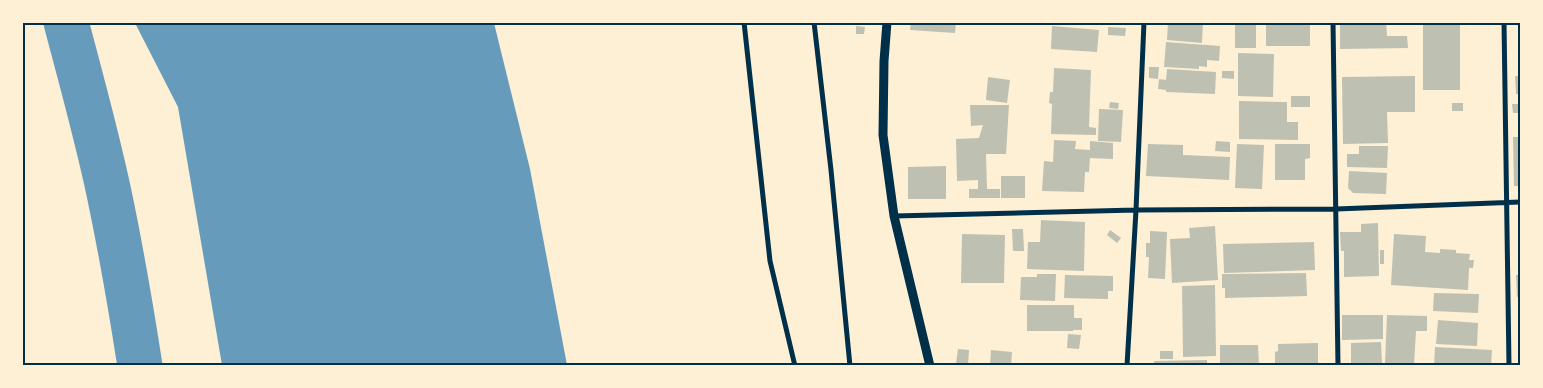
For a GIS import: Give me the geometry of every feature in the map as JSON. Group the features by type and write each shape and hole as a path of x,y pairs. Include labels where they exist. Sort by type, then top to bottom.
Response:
{"street":[{"path":"744,22 770,261 795,366"},
{"path":"814,22 831,170 850,366"},
{"path":"887,22 884,62 883,135 894,216 930,366"},
{"path":"1127,366 1144,22"},
{"path":"1333,22 1338,366"},
{"path":"1504,22 1509,366"},
{"path":"894,216 1136,210 1336,208 1520,202"}],"water":[{"path":"135,23 494,23 530,169 567,365 222,365 178,107"}],"building":[{"path":"911,22 956,22 955,33 910,30"},
{"path":"1168,22 1203,22 1202,43 1167,40"},
{"path":"1235,22 1256,22 1256,48 1235,48"},
{"path":"1266,22 1310,22 1310,46 1266,46"},
{"path":"1386,22 1387,36 1407,36 1408,48 1340,49 1340,23"},
{"path":"1423,22 1460,22 1460,90 1423,90"},
{"path":"856,26 865,27 864,34 856,34"},
{"path":"1052,26 1099,30 1097,52 1051,49"},
{"path":"1108,27 1126,28 1125,36 1108,35"},
{"path":"1166,42 1220,46 1219,61 1207,60 1207,67 1199,66 1199,69 1164,67"},
{"path":"1238,53 1274,54 1273,97 1238,96"},
{"path":"1149,67 1159,67 1158,79 1149,78"},
{"path":"1054,68 1091,70 1089,127 1096,128 1096,135 1051,134 1052,104 1049,103 1050,92 1053,92"},
{"path":"1167,69 1216,72 1215,94 1166,92 1166,90 1158,89 1159,79 1166,80"},
{"path":"1222,71 1234,71 1234,79 1222,78"},
{"path":"1415,76 1415,112 1387,112 1388,143 1343,144 1342,77"},
{"path":"1515,76 1520,76 1520,94 1516,94"},
{"path":"988,77 1010,80 1007,103 986,100"},
{"path":"1291,96 1310,96 1310,107 1291,107"},
{"path":"1239,101 1287,102 1287,122 1298,122 1298,140 1239,139"},
{"path":"1110,102 1119,103 1118,109 1109,108"},
{"path":"1452,103 1463,103 1463,111 1452,111"},
{"path":"1512,104 1520,104 1520,113 1513,113"},
{"path":"970,105 1009,105 1006,154 986,154 987,189 1000,189 1000,198 969,198 969,189 978,189 978,180 957,181 956,139 979,138 983,125 971,126"},
{"path":"1099,109 1123,110 1121,142 1098,141"},
{"path":"1513,137 1520,137 1520,186 1514,186"},
{"path":"1054,140 1076,141 1075,149 1090,150 1090,141 1113,143 1113,159 1090,158 1089,172 1085,172 1084,192 1042,191 1044,161 1053,162"},
{"path":"1216,141 1230,142 1230,152 1215,151"},
{"path":"1148,144 1183,145 1183,155 1230,157 1229,180 1146,176"},
{"path":"1237,144 1264,145 1262,189 1235,188"},
{"path":"1275,144 1310,144 1310,158 1305,159 1305,180 1275,180"},
{"path":"1359,146 1388,146 1387,168 1347,167 1347,154 1359,154"},
{"path":"946,166 946,199 908,199 908,167"},
{"path":"1349,171 1387,173 1386,194 1353,193 1348,188"},
{"path":"1001,176 1025,176 1025,198 1001,198"},
{"path":"1041,220 1085,222 1084,271 1027,269 1028,242 1040,242"},
{"path":"1378,223 1379,276 1344,277 1344,251 1341,251 1340,232 1361,232 1361,224"},
{"path":"1215,226 1218,280 1172,283 1170,239 1190,238 1189,228"},
{"path":"1012,229 1023,229 1024,251 1013,251"},
{"path":"1110,230 1121,238 1117,243 1107,235"},
{"path":"1150,231 1167,232 1165,279 1148,278 1149,257 1146,257 1146,243 1150,243"},
{"path":"962,234 1005,235 1004,283 961,283"},
{"path":"1394,234 1426,236 1425,252 1440,253 1440,249 1456,250 1456,253 1470,254 1469,260 1474,260 1473,268 1469,268 1468,290 1391,285"},
{"path":"1314,242 1315,270 1224,273 1223,244"},
{"path":"1380,250 1384,250 1384,264 1380,264"},
{"path":"1306,273 1307,296 1225,298 1225,288 1222,288 1222,274"},
{"path":"1037,274 1056,274 1055,301 1020,300 1021,277 1037,277"},
{"path":"1065,275 1113,276 1113,291 1108,291 1108,299 1064,298"},
{"path":"1516,275 1520,275 1520,297 1517,297"},
{"path":"1215,285 1216,356 1183,357 1182,286"},
{"path":"1434,293 1479,294 1478,313 1433,311"},
{"path":"1027,305 1074,305 1074,318 1082,318 1082,330 1027,331"},
{"path":"1342,315 1383,315 1383,339 1342,340"},
{"path":"1387,315 1427,316 1427,331 1416,331 1414,365 1385,364"},
{"path":"1438,320 1478,323 1477,346 1436,344"},
{"path":"1068,334 1081,335 1079,349 1067,348"},
{"path":"1381,342 1382,364 1351,365 1351,343"},
{"path":"1318,343 1318,363 1275,364 1275,352 1278,351 1278,344"},
{"path":"1220,345 1258,345 1259,366 1220,366"},
{"path":"1435,347 1492,350 1491,366 1434,366"},
{"path":"958,349 969,350 968,365 956,364"},
{"path":"991,350 1012,352 1011,366 990,366"},
{"path":"1160,351 1173,351 1173,359 1160,359"},
{"path":"1207,360 1207,366 1154,366 1154,361"}],"waterway":[{"path":"66,22 109,193 126,279 140,366"}]}
